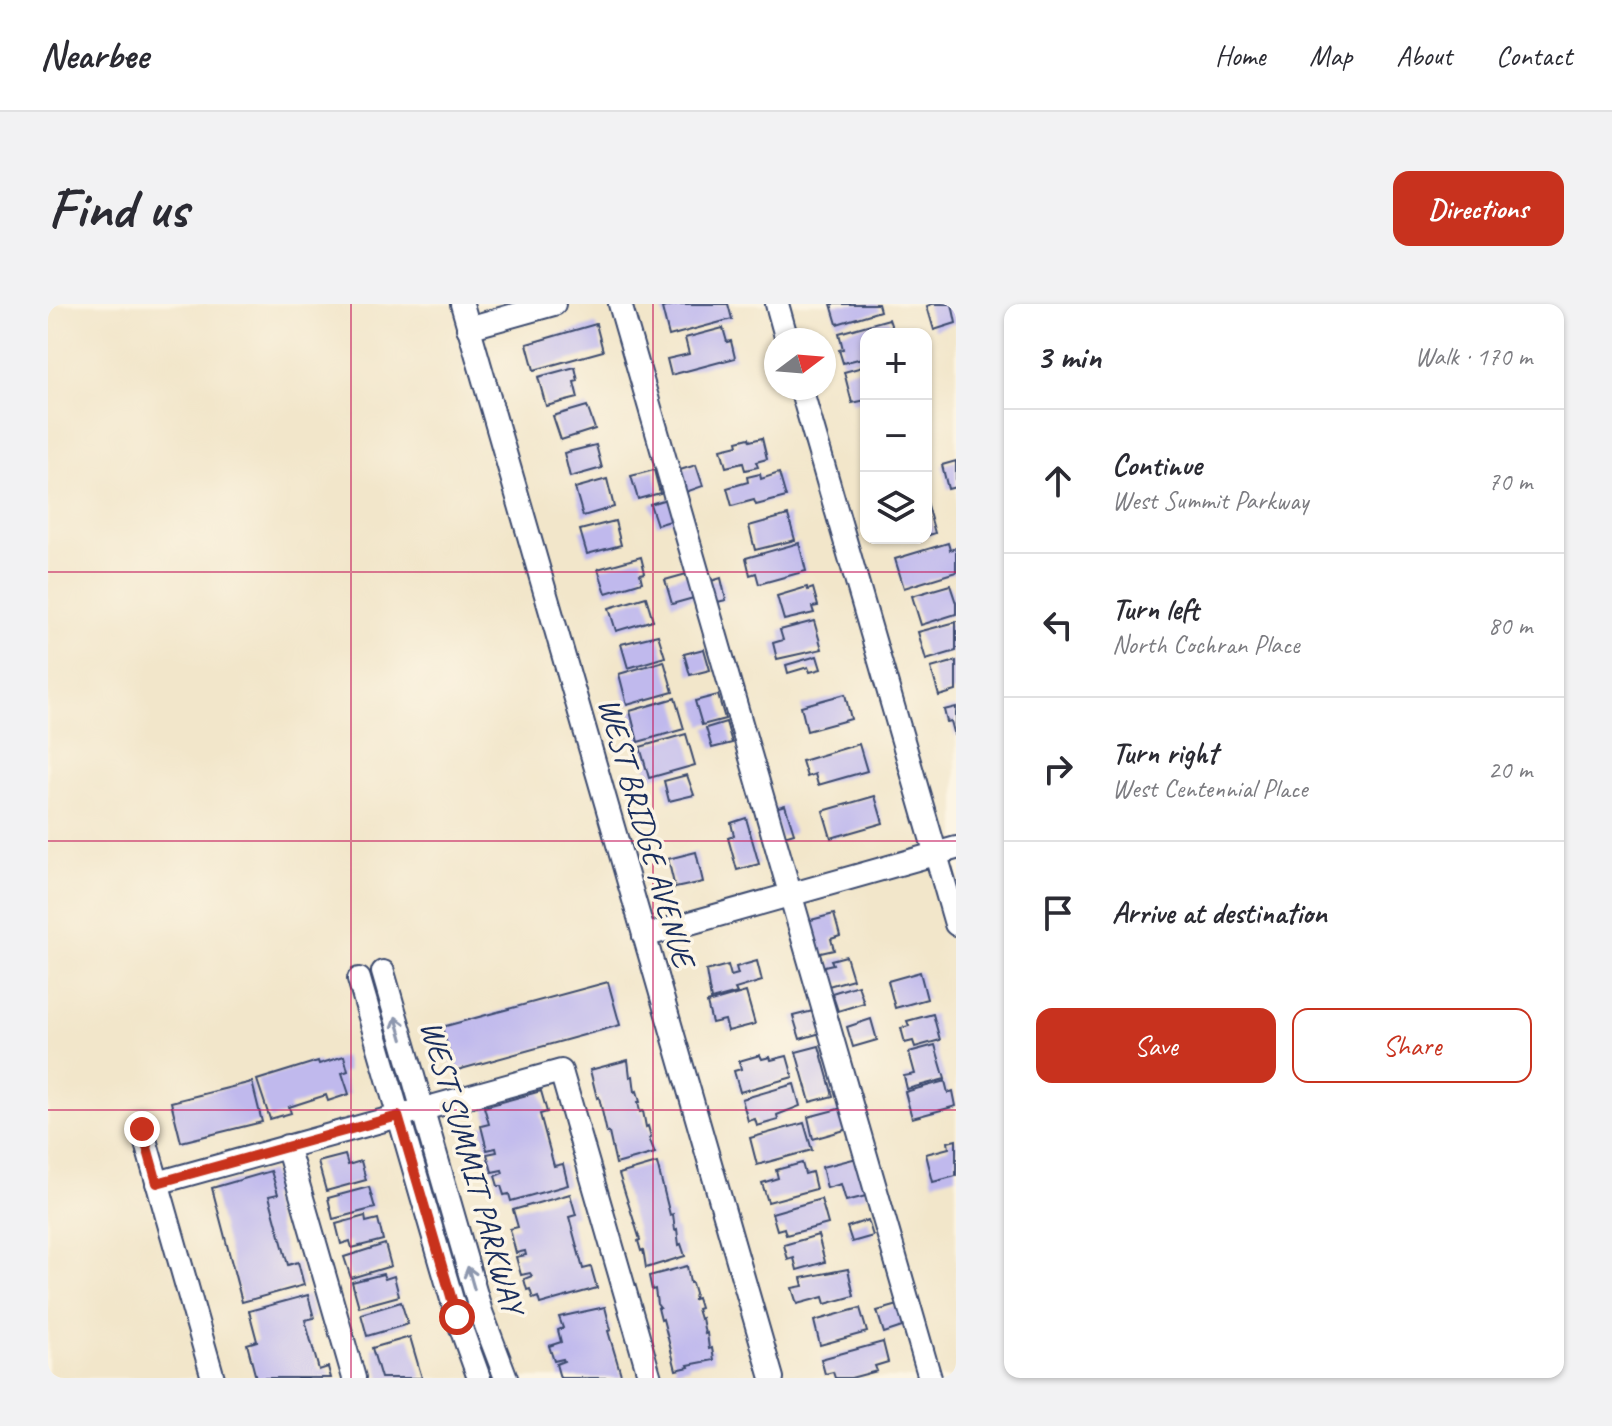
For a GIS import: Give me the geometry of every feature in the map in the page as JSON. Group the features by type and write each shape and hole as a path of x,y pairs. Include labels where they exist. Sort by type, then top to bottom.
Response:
{"street":[{"name":"WEST BRIDGE AVENUE","path":"462,304 772,1378"},
{"path":"468,328 554,304"},
{"path":"620,304 930,1378"},
{"path":"777,304 784,328"},
{"path":"805,400 946,851 956,924"},
{"path":"644,936 946,851"},
{"name":"WEST SUMMIT PARKWAY","path":"383,972 481,1312 506,1378"},
{"name":"WEST SUMMIT PARKWAY","path":"359,979 457,1317 479,1378"},
{"path":"157,1183 561,1071 650,1378"},
{"path":"142,1129 213,1378"},
{"path":"287,1146 354,1378"}],"building":[{"path":"677,304 728,304 732,319 669,336 662,308"},
{"path":"831,304 878,304 880,311 837,324"},
{"path":"952,304 956,323 934,330 927,306"},
{"path":"889,319 892,328 860,328 860,359 843,363 839,333"},
{"path":"596,324 603,351 534,370 527,344"},
{"path":"723,328 727,342 731,341 735,358 671,375 667,359 689,354 685,338"},
{"path":"575,367 578,381 574,382 578,398 546,406 538,377"},
{"path":"860,368 860,401 852,403 844,372"},
{"path":"587,406 595,429 561,440 553,416"},
{"path":"749,438 750,441 762,438 767,459 756,462 758,467 745,470 743,463 726,467 721,449 738,445 737,441"},
{"path":"596,445 602,468 570,477 564,453"},
{"path":"956,461 956,487 948,489 942,465"},
{"path":"696,465 703,486 683,493 677,471"},
{"path":"654,470 660,493 638,499 631,476"},
{"path":"779,473 786,497 756,505 754,500 732,506 727,488 748,482 747,477 760,474 761,479"},
{"path":"607,479 614,507 583,516 575,488"},
{"path":"670,498 677,519 657,525 650,504"},
{"path":"788,515 795,540 755,550 749,526"},
{"path":"615,521 621,545 587,554 580,530"},
{"path":"799,543 806,571 759,584 756,573 750,575 746,558"},
{"path":"948,543 950,550 956,548 956,572 904,588 895,559"},
{"path":"641,557 645,573 640,574 642,582 606,593 598,569"},
{"path":"690,573 697,597 672,604 665,580"},
{"path":"721,578 726,600 713,603 708,582"},
{"path":"950,585 956,614 921,625 912,596"},
{"path":"807,587 808,590 813,588 818,606 812,607 814,613 784,620 777,596"},
{"path":"646,597 653,620 616,631 609,608"},
{"path":"814,621 822,649 777,659 773,643 783,640 780,630"},
{"path":"956,622 956,651 926,660 918,632"},
{"path":"658,635 665,657 628,668 621,644"},
{"path":"704,649 710,670 690,675 684,654"},
{"path":"817,656 821,669 810,672 808,667 788,673 786,665"},
{"path":"664,661 673,692 627,705 619,674"},
{"path":"956,661 956,691 939,696 931,668"},
{"path":"845,694 851,719 807,731 801,706"},
{"path":"718,695 725,719 702,725 695,701"},
{"path":"675,698 684,729 638,742 630,711"},
{"path":"956,707 956,736 955,736 944,710"},
{"path":"726,722 732,743 712,748 706,728"},
{"path":"686,734 695,765 649,778 640,747"},
{"path":"859,744 867,771 818,785 815,774 807,777 802,761"},
{"path":"687,775 694,795 669,801 664,781"},
{"path":"875,796 883,823 831,838 823,811"},
{"path":"785,805 794,833 781,837 772,809"},
{"path":"746,818 759,864 737,870 728,838 734,836 731,823"},
{"path":"696,852 703,882 675,888 668,859"},
{"path":"834,914 840,936 831,939 834,950 816,954 807,921"},
{"path":"846,956 853,979 825,987 820,967"},
{"path":"757,961 762,981 735,989 737,993 711,1000 706,971 728,965 731,976 738,974 736,967"},
{"path":"920,972 927,999 895,1008 888,981"},
{"path":"608,982 620,1025 454,1071 442,1027"},
{"path":"858,985 864,1003 838,1011 832,993"},
{"path":"746,992 755,1024 728,1031 725,1020 712,1023 707,1003"},
{"path":"817,1010 824,1032 800,1039 793,1016"},
{"path":"933,1014 940,1040 915,1047 913,1041 905,1043 901,1028 909,1026 907,1021"},
{"path":"871,1019 877,1040 853,1047 847,1027"},
{"path":"935,1045 945,1079 907,1089 904,1076 915,1074 909,1052"},
{"path":"819,1046 833,1096 810,1102 796,1052"},
{"path":"760,1055 762,1059 770,1057 771,1060 787,1056 793,1077 740,1092 734,1071 741,1069 739,1061"},
{"path":"344,1056 348,1071 342,1073 349,1094 328,1101 326,1095 289,1107 291,1113 270,1119 257,1080"},
{"path":"628,1060 640,1112 643,1111 655,1153 616,1164 590,1070"},
{"path":"945,1081 948,1093 953,1091 956,1106 912,1118 905,1092"},
{"path":"252,1082 262,1122 181,1142 171,1102"},
{"path":"794,1084 800,1106 777,1115 778,1120 757,1126 755,1119 748,1121 742,1099"},
{"path":"541,1091 547,1112 540,1114 554,1166 563,1164 568,1185 511,1201 509,1194 504,1195 501,1186 498,1186 495,1176 503,1173 502,1170 492,1172 487,1154 497,1152 496,1148 487,1150 481,1126 489,1124 484,1107"},
{"path":"846,1107 852,1128 813,1139 808,1117"},
{"path":"804,1123 812,1150 757,1165 750,1138"},
{"path":"956,1140 956,1176 933,1182 926,1154 949,1148 948,1142"},
{"path":"345,1155 348,1165 361,1161 366,1180 326,1191 318,1162"},
{"path":"861,1157 866,1196 846,1201 841,1184 827,1188 822,1167"},
{"path":"657,1163 679,1245 685,1256 646,1268 619,1174"},
{"path":"802,1163 805,1174 812,1172 816,1189 768,1202 762,1183 778,1178 776,1170"},
{"path":"271,1171 278,1194 269,1196 288,1265 298,1262 304,1285 242,1302 212,1188"},
{"path":"369,1187 375,1208 333,1219 328,1198"},
{"path":"570,1194 576,1215 569,1217 583,1269 591,1267 597,1288 540,1304 538,1297 533,1299 530,1289 527,1290 524,1279 532,1276 530,1273 521,1275 516,1257 526,1255 525,1251 516,1253 510,1229 518,1227 513,1210"},
{"path":"821,1199 828,1224 786,1235 784,1228 777,1230 772,1213"},
{"path":"365,1216 366,1222 378,1219 383,1240 352,1248 350,1241 341,1244 336,1224"},
{"path":"868,1220 873,1236 852,1242 847,1227"},
{"path":"818,1235 825,1262 797,1270 794,1258 788,1260 784,1245"},
{"path":"385,1244 391,1266 351,1278 344,1257"},
{"path":"687,1266 714,1360 676,1370 649,1276"},
{"path":"848,1269 854,1296 825,1304 823,1297 797,1304 792,1288 803,1286 801,1278"},
{"path":"383,1274 385,1279 394,1276 399,1296 359,1307 352,1282"},
{"path":"308,1295 314,1318 305,1320 319,1370 328,1367 331,1378 256,1378 247,1344 257,1341 249,1311"},
{"path":"401,1302 408,1324 367,1336 361,1314"},
{"path":"902,1304 908,1325 884,1333 877,1311"},
{"path":"605,1307 611,1330 608,1331 622,1378 560,1378 556,1364 564,1361 554,1361 549,1346 561,1342 558,1330 563,1328 559,1317"},
{"path":"860,1308 867,1332 820,1345 814,1321"},
{"path":"410,1337 422,1378 381,1378 372,1348"},
{"path":"883,1342 888,1362 875,1366 877,1371 851,1378 835,1378 833,1372 825,1374 821,1359"}],"route":[{"path":"142,1129 157,1183 398,1116 457,1317"}]}
